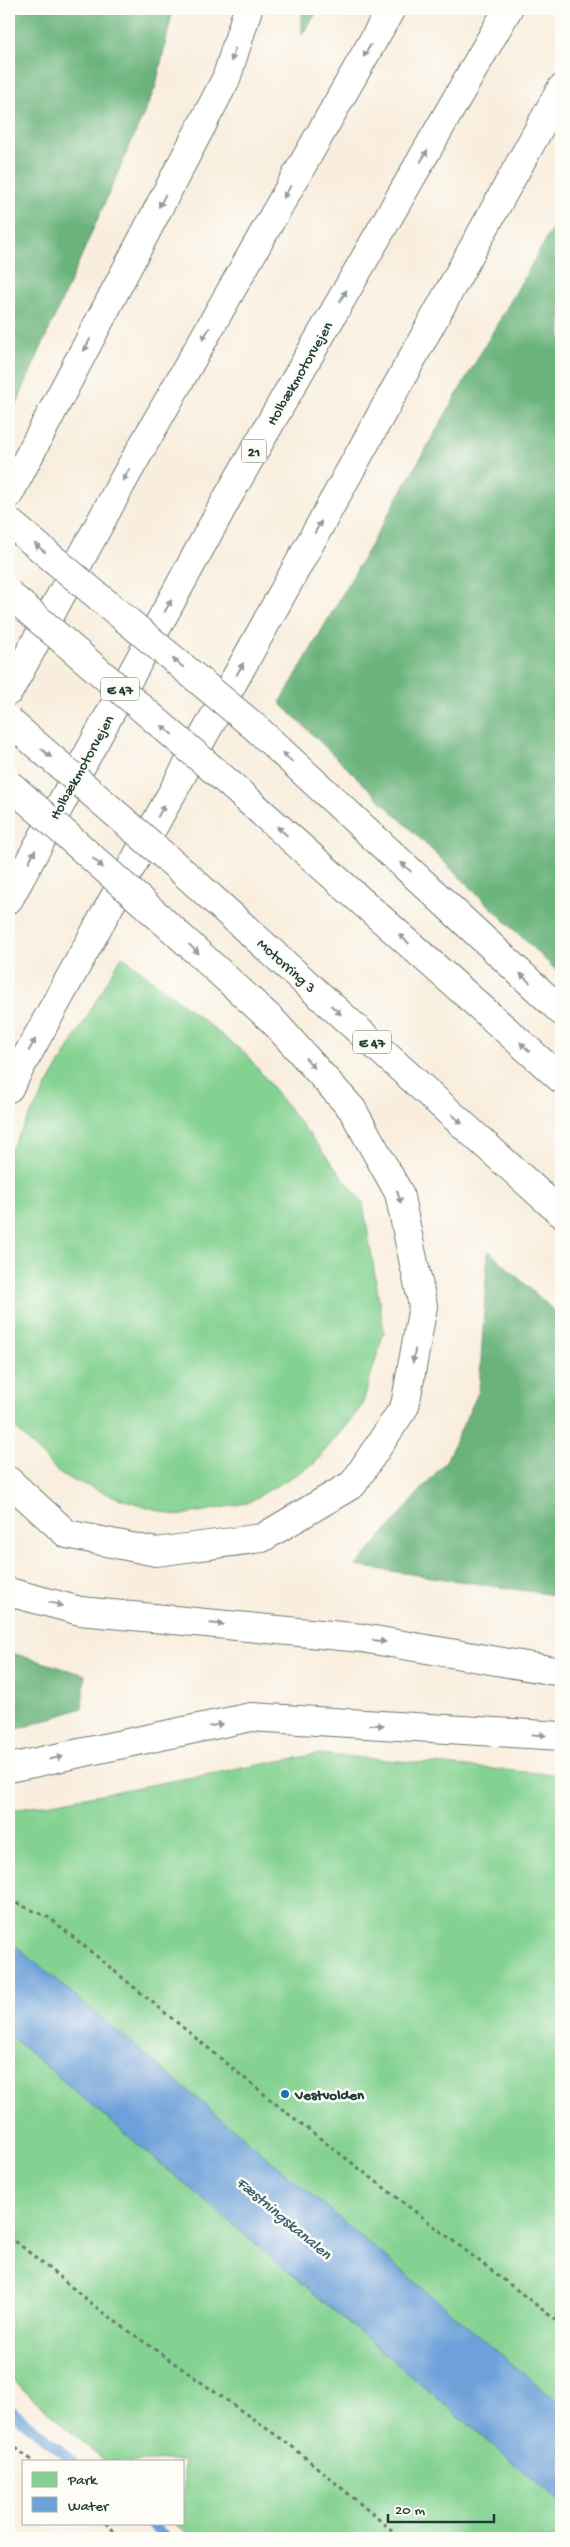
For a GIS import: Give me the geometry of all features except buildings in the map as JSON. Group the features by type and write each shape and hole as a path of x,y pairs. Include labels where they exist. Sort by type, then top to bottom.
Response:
{"highway":[{"path":"9,494 226,79 248,9"},
{"path":"9,691 125,477 391,9"},
{"name":"Holbækmotorvejen","path":"9,899 229,495 508,9"},
{"path":"9,1088 561,89"},
{"path":"9,522 256,728 561,1011"},
{"name":"E 47","path":"9,594 231,785 561,1080"},
{"name":"Motorring 3","path":"9,721 183,872 561,1213"},
{"path":"9,784 158,916 273,1022 352,1109 399,1193 423,1306 405,1406 353,1484 262,1538 156,1552 67,1534 9,1481"},
{"path":"9,1592 80,1611 362,1638 561,1672"},
{"path":"9,1768 251,1717 561,1736"}],"path":[{"path":"9,1900 50,1918 282,2109 561,2324"},
{"path":"9,2236 102,2312 294,2448 401,2538"},
{"path":"9,2443 32,2460"},
{"path":"106,2524 122,2538"}],"green space":[{"path":"9,9 173,9 156,86 9,421"},
{"path":"302,9 319,9 302,35"},
{"path":"561,213 561,975 280,703"},
{"path":"122,956 247,1055 363,1203 384,1331 362,1406 314,1464 247,1503 177,1516 118,1498 61,1475 9,1421 9,1152"},
{"path":"488,1250 561,1317 561,1596 356,1566 446,1461 479,1391"},
{"path":"9,1652 85,1675 82,1708 9,1732"},
{"name":"Vestvolden","path":"318,1754 561,1775 561,2538 191,2538 175,2524 185,2524 185,2460 103,2460 9,2377 9,1811"}],"water":[{"name":"Fæstningskanalen","path":"9,1940 561,2405 561,2503 9,2035"}],"waterway":[{"path":"9,2409 72,2460"},
{"path":"151,2524 167,2538"}],"place":[{"name":"Vestvolden","path":"285,2094"}]}
